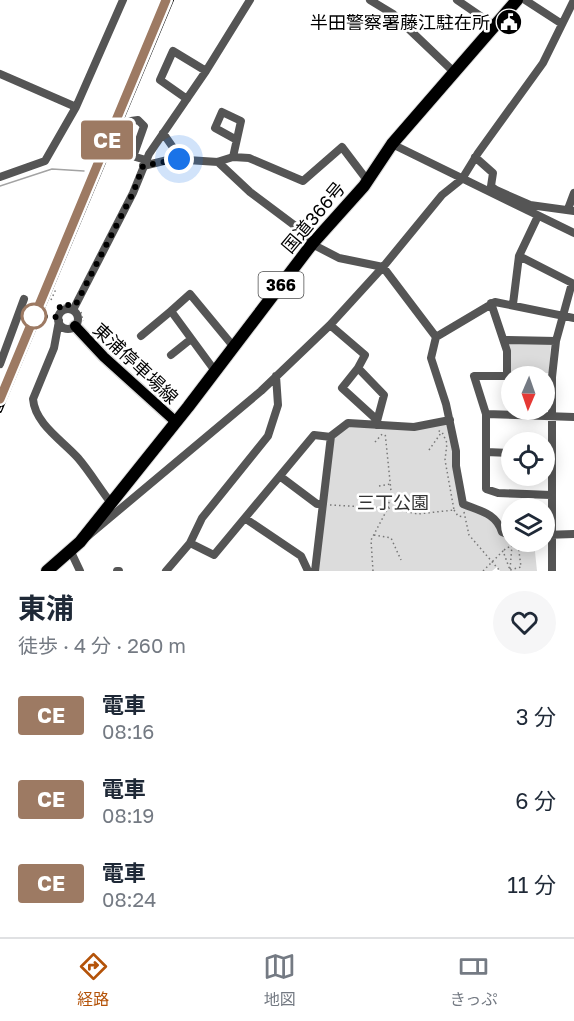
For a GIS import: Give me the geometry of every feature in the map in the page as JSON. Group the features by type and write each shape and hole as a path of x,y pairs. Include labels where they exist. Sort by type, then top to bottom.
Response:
{"highway":[{"name":"国道366号","path":"47,571 80,542 176,422 312,244 367,180 392,144 517,0"}],"main road":[{"name":"東浦停車場線","path":"78,330 176,422"}],"street":[{"path":"0,177 45,161 76,107 123,0"},
{"path":"111,504 78,458 57,438 34,407 33,399 54,348 56,321 61,312 74,308 133,193 145,163 250,0"},
{"path":"369,0 381,2 455,73"},
{"path":"457,0 495,26"},
{"path":"525,0 562,24"},
{"path":"80,542 109,521 276,376 330,325 383,267 442,195 462,179 475,157 533,79 574,0"},
{"path":"187,99 159,80 173,51 206,71"},
{"path":"0,74 76,107"},
{"path":"134,156 144,126 138,120 131,121 118,152 134,156 145,163 181,159 217,162 233,157 249,158 303,181 342,147 367,180"},
{"path":"163,133 181,159"},
{"path":"233,157 235,138"},
{"path":"392,144 574,233"},
{"path":"475,157 493,173 491,186 530,205 571,210 574,193"},
{"path":"217,162 250,192 298,228 312,244 339,258 383,267 436,337"},
{"path":"513,304 519,256 538,216"},
{"path":"519,256 572,283 550,366"},
{"path":"141,336 190,294 233,346"},
{"path":"0,364 24,299"},
{"path":"490,303 507,351 507,366"},
{"path":"501,529 498,520 493,516 462,504 450,420 431,358 436,337 490,303 513,304 574,318"},
{"path":"56,321 64,328 78,330 78,319 74,308"},
{"path":"171,311 215,371"},
{"path":"330,325 365,355 342,388 379,426"},
{"path":"171,355 191,339"},
{"path":"504,340 556,341"},
{"path":"358,368 384,395 379,426"},
{"path":"501,375 474,376 486,414 486,489 498,493 551,495"},
{"path":"166,571 190,543 202,518 268,436 278,405 276,376"},
{"path":"486,414 501,414"},
{"path":"555,415 574,417"},
{"path":"315,571 326,504 331,437 339,428 348,423 414,427 450,420"},
{"path":"190,543 214,555 314,435 331,437"},
{"path":"486,452 501,453"},
{"path":"281,477 317,504 326,504"},
{"path":"550,486 551,498"},
{"path":"246,519 301,556 308,571"},
{"path":"555,534 574,534"},
{"path":"71,552 80,571"},
{"path":"550,552 552,571"}],"path":[{"path":"40,296 44,284 56,289 51,300"},
{"path":"56,321 61,304 74,308 84,316 78,330"},
{"path":"379,426 394,431"},
{"path":"375,442 379,426"},
{"path":"373,571 374,534 388,508 390,484 379,426"},
{"path":"435,429 442,432 447,443 445,460 454,509 458,516 464,517"},
{"path":"429,450 442,432"},
{"path":"379,486 390,484"},
{"path":"328,514 326,504 388,508 418,514 454,509"},
{"path":"462,504 469,535 500,571"},
{"path":"374,534 391,538 401,560"},
{"path":"483,571 502,552"},
{"path":"503,552 510,570"},
{"path":"510,570 511,552"},
{"path":"510,570 521,567 519,552"}],"green space":[{"path":"551,343 549,366 510,366 507,344"},
{"name":"三丁公園","path":"450,420 463,504 493,516 501,530 501,552 535,552 537,571 500,571 497,567 492,571 315,571 331,437 348,423 414,427"}],"waterway":[{"path":"0,186 52,169 84,171"}],"railway":[{"path":"0,411 172,0"}],"train":[{"name":"CE","path":"0,399 166,0"}],"place":[{"name":"半田警察署藤江駐在所","path":"509,22"}],"route":[{"path":"34,316 56,317 61,304 75,306 133,193 143,166 179,159"}]}
